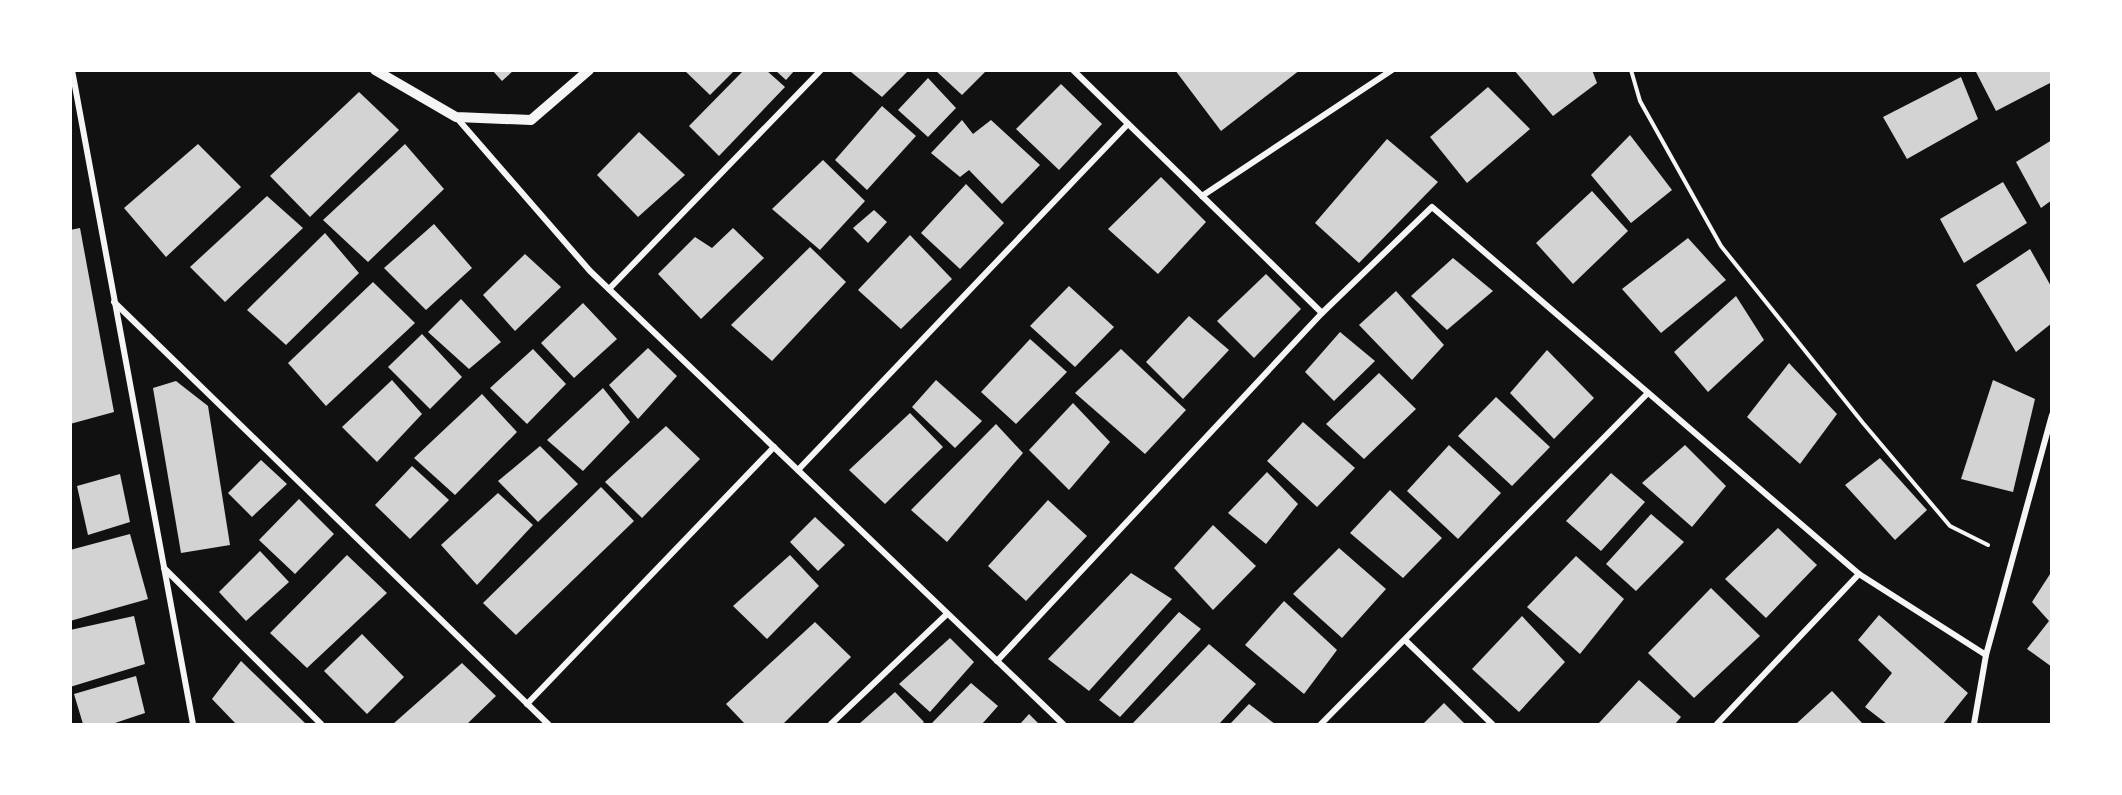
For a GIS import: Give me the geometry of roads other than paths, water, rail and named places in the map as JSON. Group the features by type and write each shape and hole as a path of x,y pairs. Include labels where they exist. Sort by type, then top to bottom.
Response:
{"street":[{"path":"72,70 193,724"},
{"path":"375,70 456,117 590,271 1063,724"},
{"path":"456,117 531,120 589,70"},
{"path":"609,290 821,70"},
{"path":"1073,70 1322,313"},
{"path":"1202,196 1392,70"},
{"path":"798,470 1128,124"},
{"path":"997,661 1322,313 1432,207 1859,574 1986,655"},
{"path":"114,302 548,724"},
{"path":"1322,724 1648,393"},
{"path":"1974,724 1986,655 2052,416"},
{"path":"527,704 774,447"},
{"path":"163,567 321,724"},
{"path":"1717,724 1859,574"},
{"path":"831,724 947,614"},
{"path":"1405,640 1492,724"}]}
